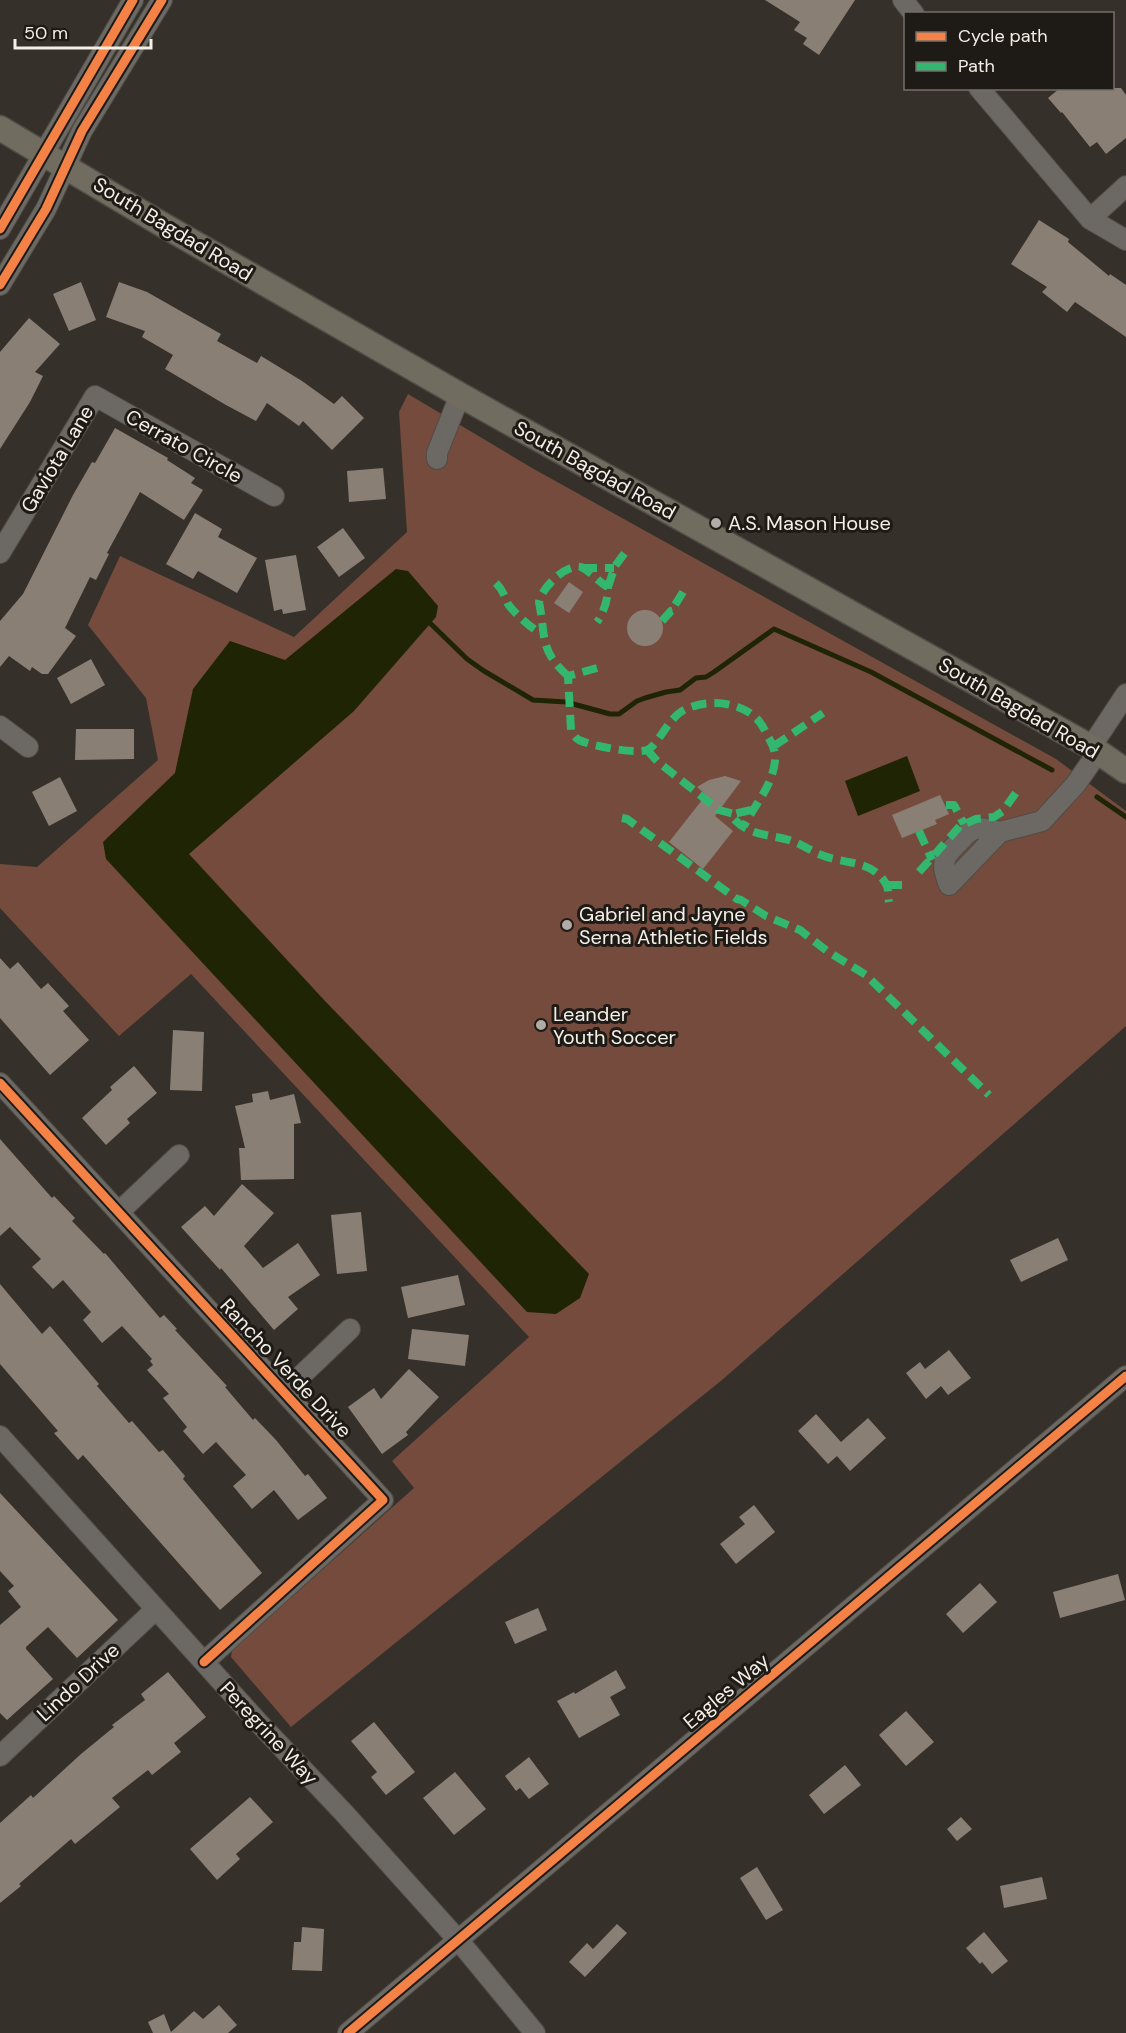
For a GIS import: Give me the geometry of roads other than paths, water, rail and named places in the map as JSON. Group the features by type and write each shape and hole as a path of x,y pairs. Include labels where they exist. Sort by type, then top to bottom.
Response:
{"main road":[{"path":"0,128 44,154"},
{"name":"South Bagdad Road","path":"44,154 460,395 1094,749 1126,771"}],"street":[{"path":"0,285 46,209 82,131 162,0"},
{"path":"903,0 912,12"},
{"path":"0,229 128,8 145,29"},
{"path":"981,90 1090,219 1126,240"},
{"path":"1090,219 1126,186"},
{"path":"437,459 437,453 460,395"},
{"name":"Cerrato Circle","path":"94,396 274,496"},
{"name":"Gaviota Lane","path":"0,553 94,396"},
{"path":"1000,832 1042,821 1076,784 1126,694"},
{"path":"0,726 28,747"},
{"name":"Rancho Verde Drive","path":"0,1083 383,1500 204,1662"},
{"path":"119,1212 179,1155"},
{"path":"284,1392 350,1329"},
{"name":"Eagles Way","path":"348,2033 1126,1376"},
{"name":"Peregrine Way","path":"0,1436 256,1721 344,1813 459,1941 536,2033"},
{"name":"Lindo Drive","path":"0,1756 156,1609"}],"waterway":[{"path":"431,624 467,659 533,700 566,702 610,714 619,714 637,701 680,690 696,678 706,677 774,629 871,672 1052,770"},
{"path":"1097,797 1126,817"}],"place":[{"name":"A.S. Mason House","path":"716,523"},
{"name":"Gabriel and Jayne Serna Athletic Fields","path":"567,925"},
{"name":"Leander Youth Soccer","path":"541,1025"}]}
